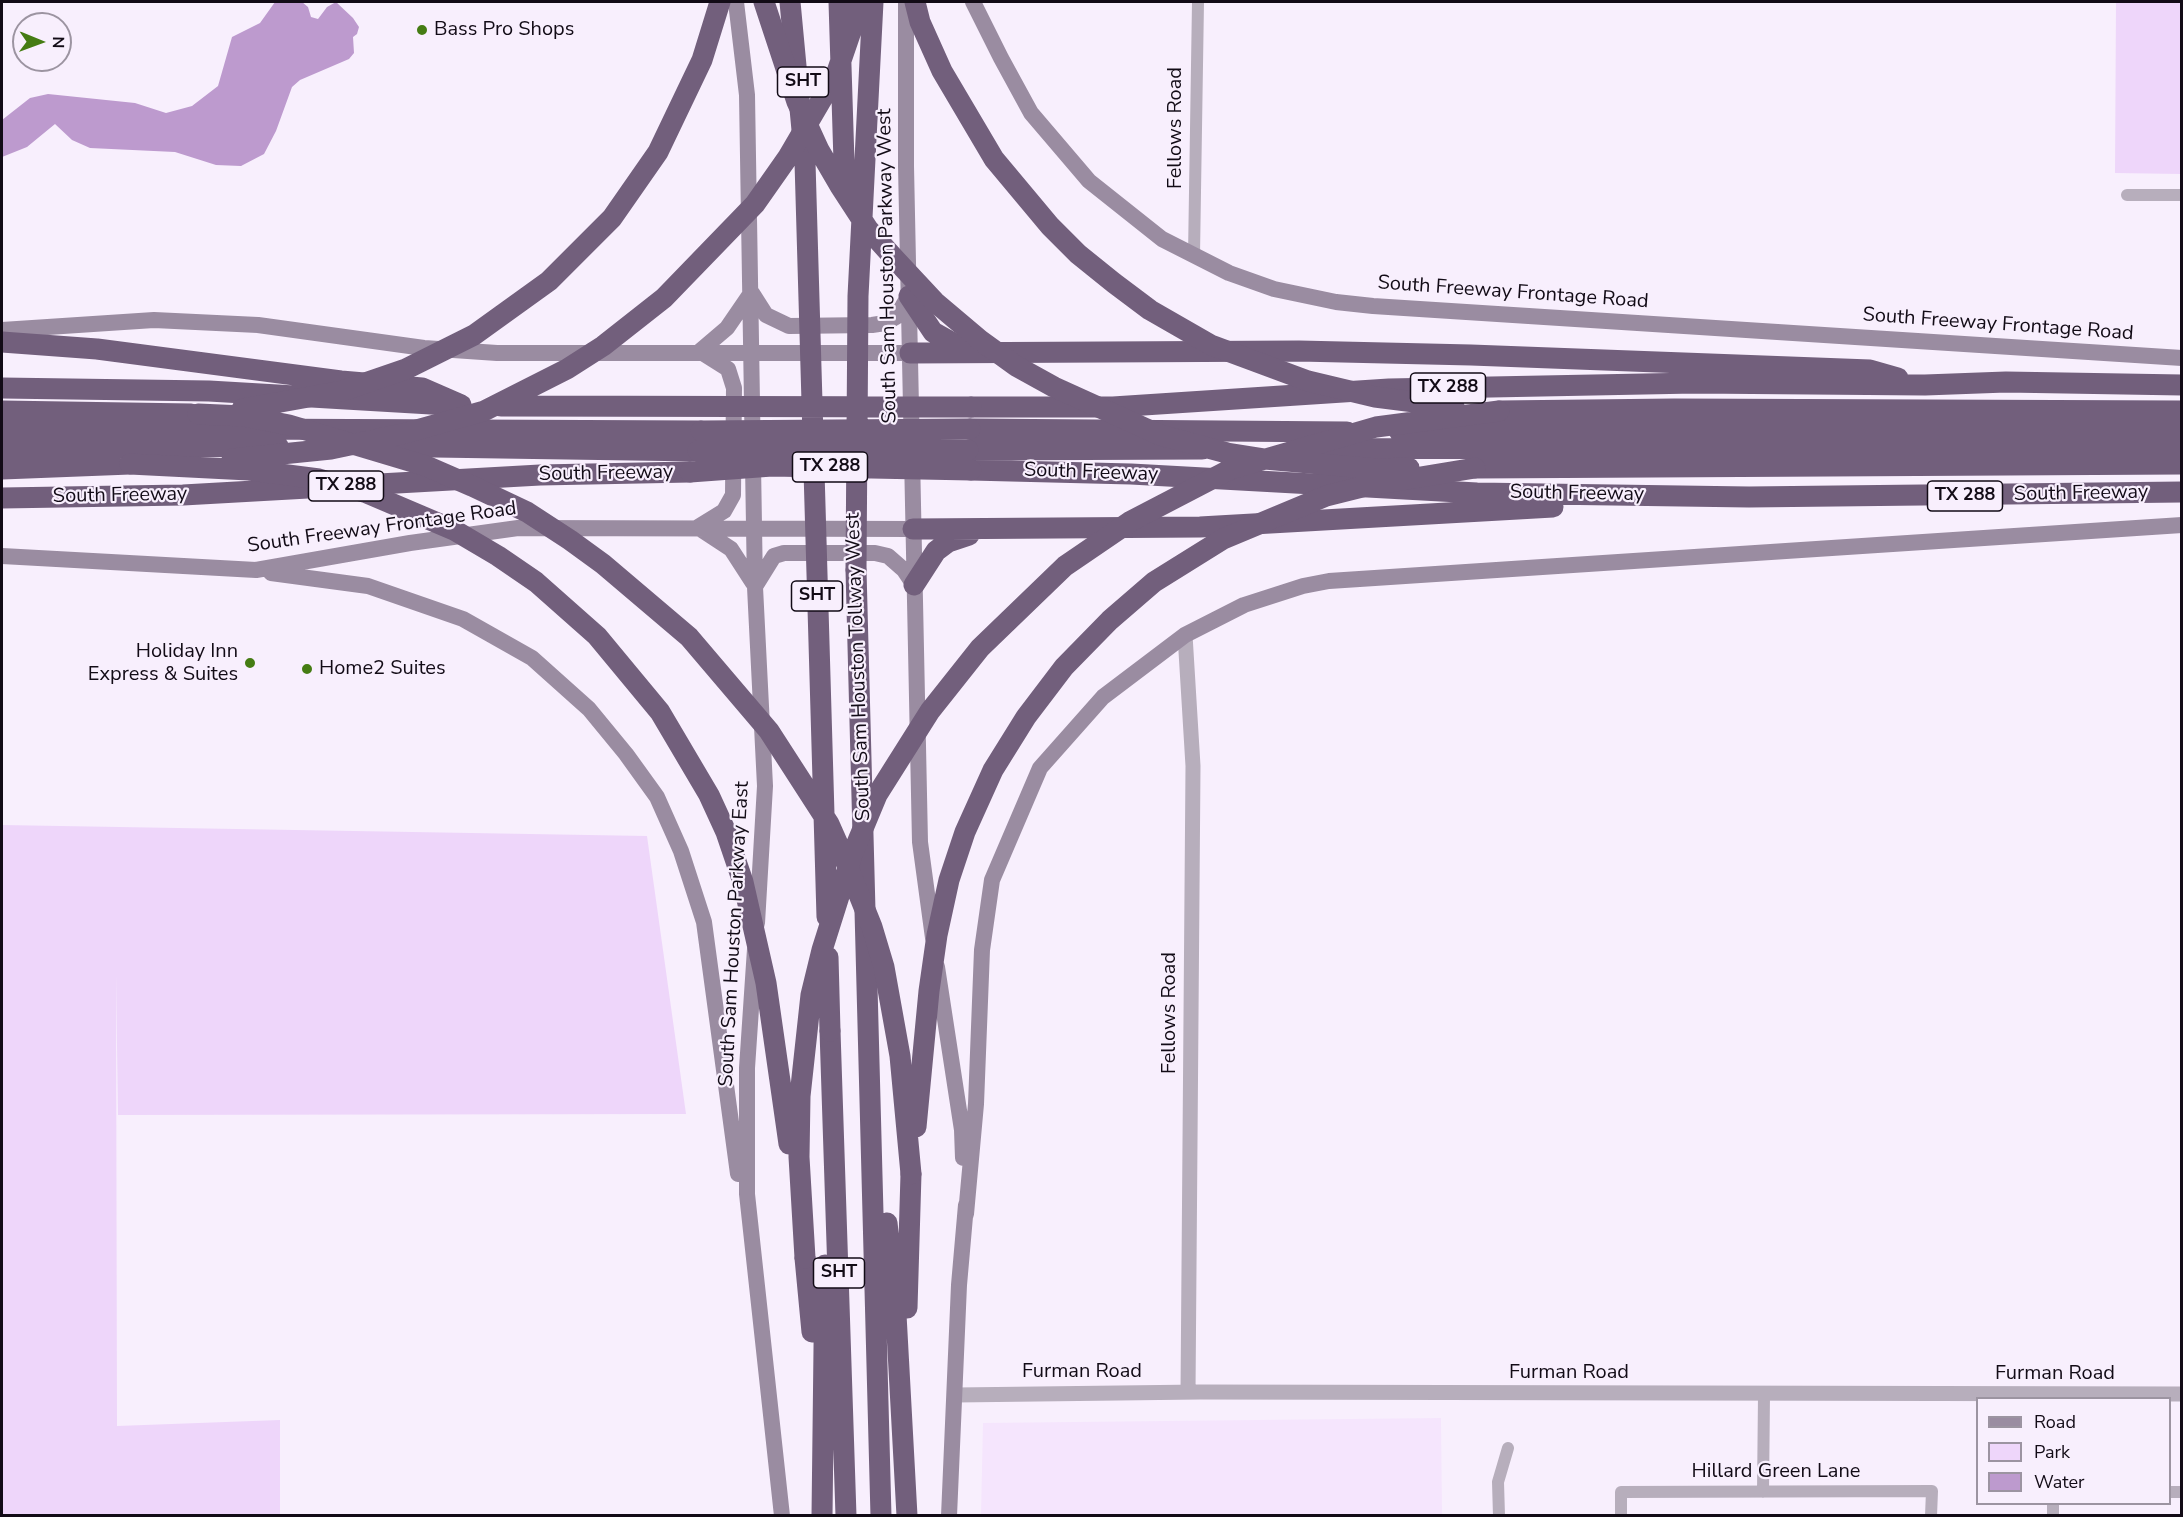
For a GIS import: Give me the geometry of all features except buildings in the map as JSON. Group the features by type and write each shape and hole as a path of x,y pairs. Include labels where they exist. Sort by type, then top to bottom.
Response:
{"highway":[{"path":"198,414 267,406 342,391 378,380 437,355 474,335 549,281 612,218 658,152 702,60 720,2"},
{"path":"764,2 797,102 819,150 868,229 935,302 1016,366 1113,416 1160,435 1227,453 1376,469 2181,463"},
{"path":"790,2 805,162"},
{"name":"South Sam Houston Tollway West","path":"800,2 830,1030"},
{"name":"South Sam Houston Tollway West","path":"839,2 870,1046"},
{"path":"10,469 302,454 402,434 484,411 576,363 603,346 664,297 755,204 788,157 836,75 861,2"},
{"path":"856,570 858,296 873,2"},
{"path":"915,2 920,22 942,71 994,159 1050,226 1078,254 1150,310 1211,345 1308,381 1375,397 1499,411"},
{"path":"909,296 933,332 967,351"},
{"path":"2,342 97,349 341,381 422,388 461,405"},
{"path":"910,352 1299,351 1471,355 1870,370 1925,385"},
{"name":"TX 288","path":"2,388 209,391 461,405 971,407 1113,406 1389,390 1660,383 1925,385 2006,382 2181,385"},
{"path":"821,1515 817,1386 805,1258 799,1157 800,1096 810,1005 822,950 852,855 877,795 930,711 980,648 1065,566 1131,521 1232,469 1376,426 1499,411 1674,409 2181,411"},
{"path":"2,411 243,416 289,425 426,466 472,486 527,512 603,564 689,637 769,731 829,824 872,927 884,968 900,1056 911,1174"},
{"path":"2,428 699,441 970,450 2181,445"},
{"path":"970,450 1321,432 1647,428 2181,428"},
{"path":"2,449 699,441"},
{"name":"South Freeway","path":"2,498 183,495 540,475 690,472 970,450 1131,474 1477,493 1749,497 2181,492"},
{"path":"130,464 249,470 319,479 367,493 454,530 527,575 597,636 628,672 660,712 709,795 743,882 766,983 805,1258"},
{"path":"907,1515 907,1326 911,1174 929,991 937,935 949,880 965,832 993,770 1026,717 1064,667 1110,620 1154,582 1223,539 1277,514 1326,496 1366,486 1475,468"},
{"path":"913,529 1200,527 1749,497"},
{"path":"915,585 936,551 948,542 989,529"},
{"path":"821,1515 830,1030"},
{"name":"SHT","path":"830,1030 846,1515"},
{"path":"870,1046 894,1296 907,1515"},
{"name":"SHT","path":"870,1046 881,1515"}],"main road":[{"path":"736,2 747,95 753,352"},
{"name":"South Sam Houston Parkway West","path":"906,2 913,529"},
{"name":"South Freeway Frontage Road","path":"973,2 1000,58 1031,112 1089,181 1162,239 1210,265 1253,282 1336,302 2181,358"},
{"path":"751,292 766,315 789,326 872,326 885,323 896,316 909,296"},
{"path":"700,351 728,328 751,292"},
{"path":"2,330 154,320 258,325 424,348 497,353 910,352"},
{"path":"700,351 728,369 734,388 733,495 724,512 697,527 731,549 741,561 755,586 774,556 784,553 875,553 888,556 904,570 915,585"},
{"name":"South Sam Houston Parkway East","path":"753,352 755,586 765,786 747,1068 747,1194 782,1515"},
{"path":"949,1515 959,1285 976,1104 982,950 992,880 1040,768 1103,698 1185,634 1244,605 1329,580 2181,525"},
{"name":"South Freeway Frontage Road","path":"2,556 256,570 410,543 518,528 913,529"},
{"path":"913,529 920,842 962,1130 966,1214"},
{"path":"256,570 368,586 463,619 532,658 589,710 626,754 657,797 672,829 704,922 738,1174 747,1194"}],"street":[{"name":"Fellows Road","path":"1194,255 1198,2"},
{"path":"2127,195 2181,195"},
{"name":"Fellows Road","path":"1185,634 1193,766 1188,1392"},
{"name":"Furman Road","path":"956,1395 1188,1392 2181,1395"},
{"path":"1763,1492 1764,1395"},
{"path":"1499,1515 1498,1482 1508,1448"},
{"name":"Hillard Green Lane","path":"1621,1515 1621,1492 1932,1491 1931,1515"}],"shaded area":[{"path":"1441,1418 1442,1515 981,1515 983,1423"}],"green space":[{"path":"2116,2 2181,2 2181,174 2115,173"},
{"path":"2,825 647,836 686,1114 118,1115 116,975 117,1426 280,1420 280,1515 2,1515"}],"water":[{"path":"275,2 302,2 308,7 311,17 318,19 327,7 336,2 359,27 357,34 353,37 354,53 349,59 300,80 292,87 276,131 264,154 241,166 216,165 175,152 90,148 72,140 55,124 27,147 2,157 2,120 30,98 48,94 135,103 166,113 192,106 218,86 232,37 260,23"}],"place":[{"name":"Bass Pro Shops","path":"422,30"},
{"name":"Holiday Inn Express & Suites","path":"250,663"},
{"name":"Home2 Suites","path":"307,669"}]}
